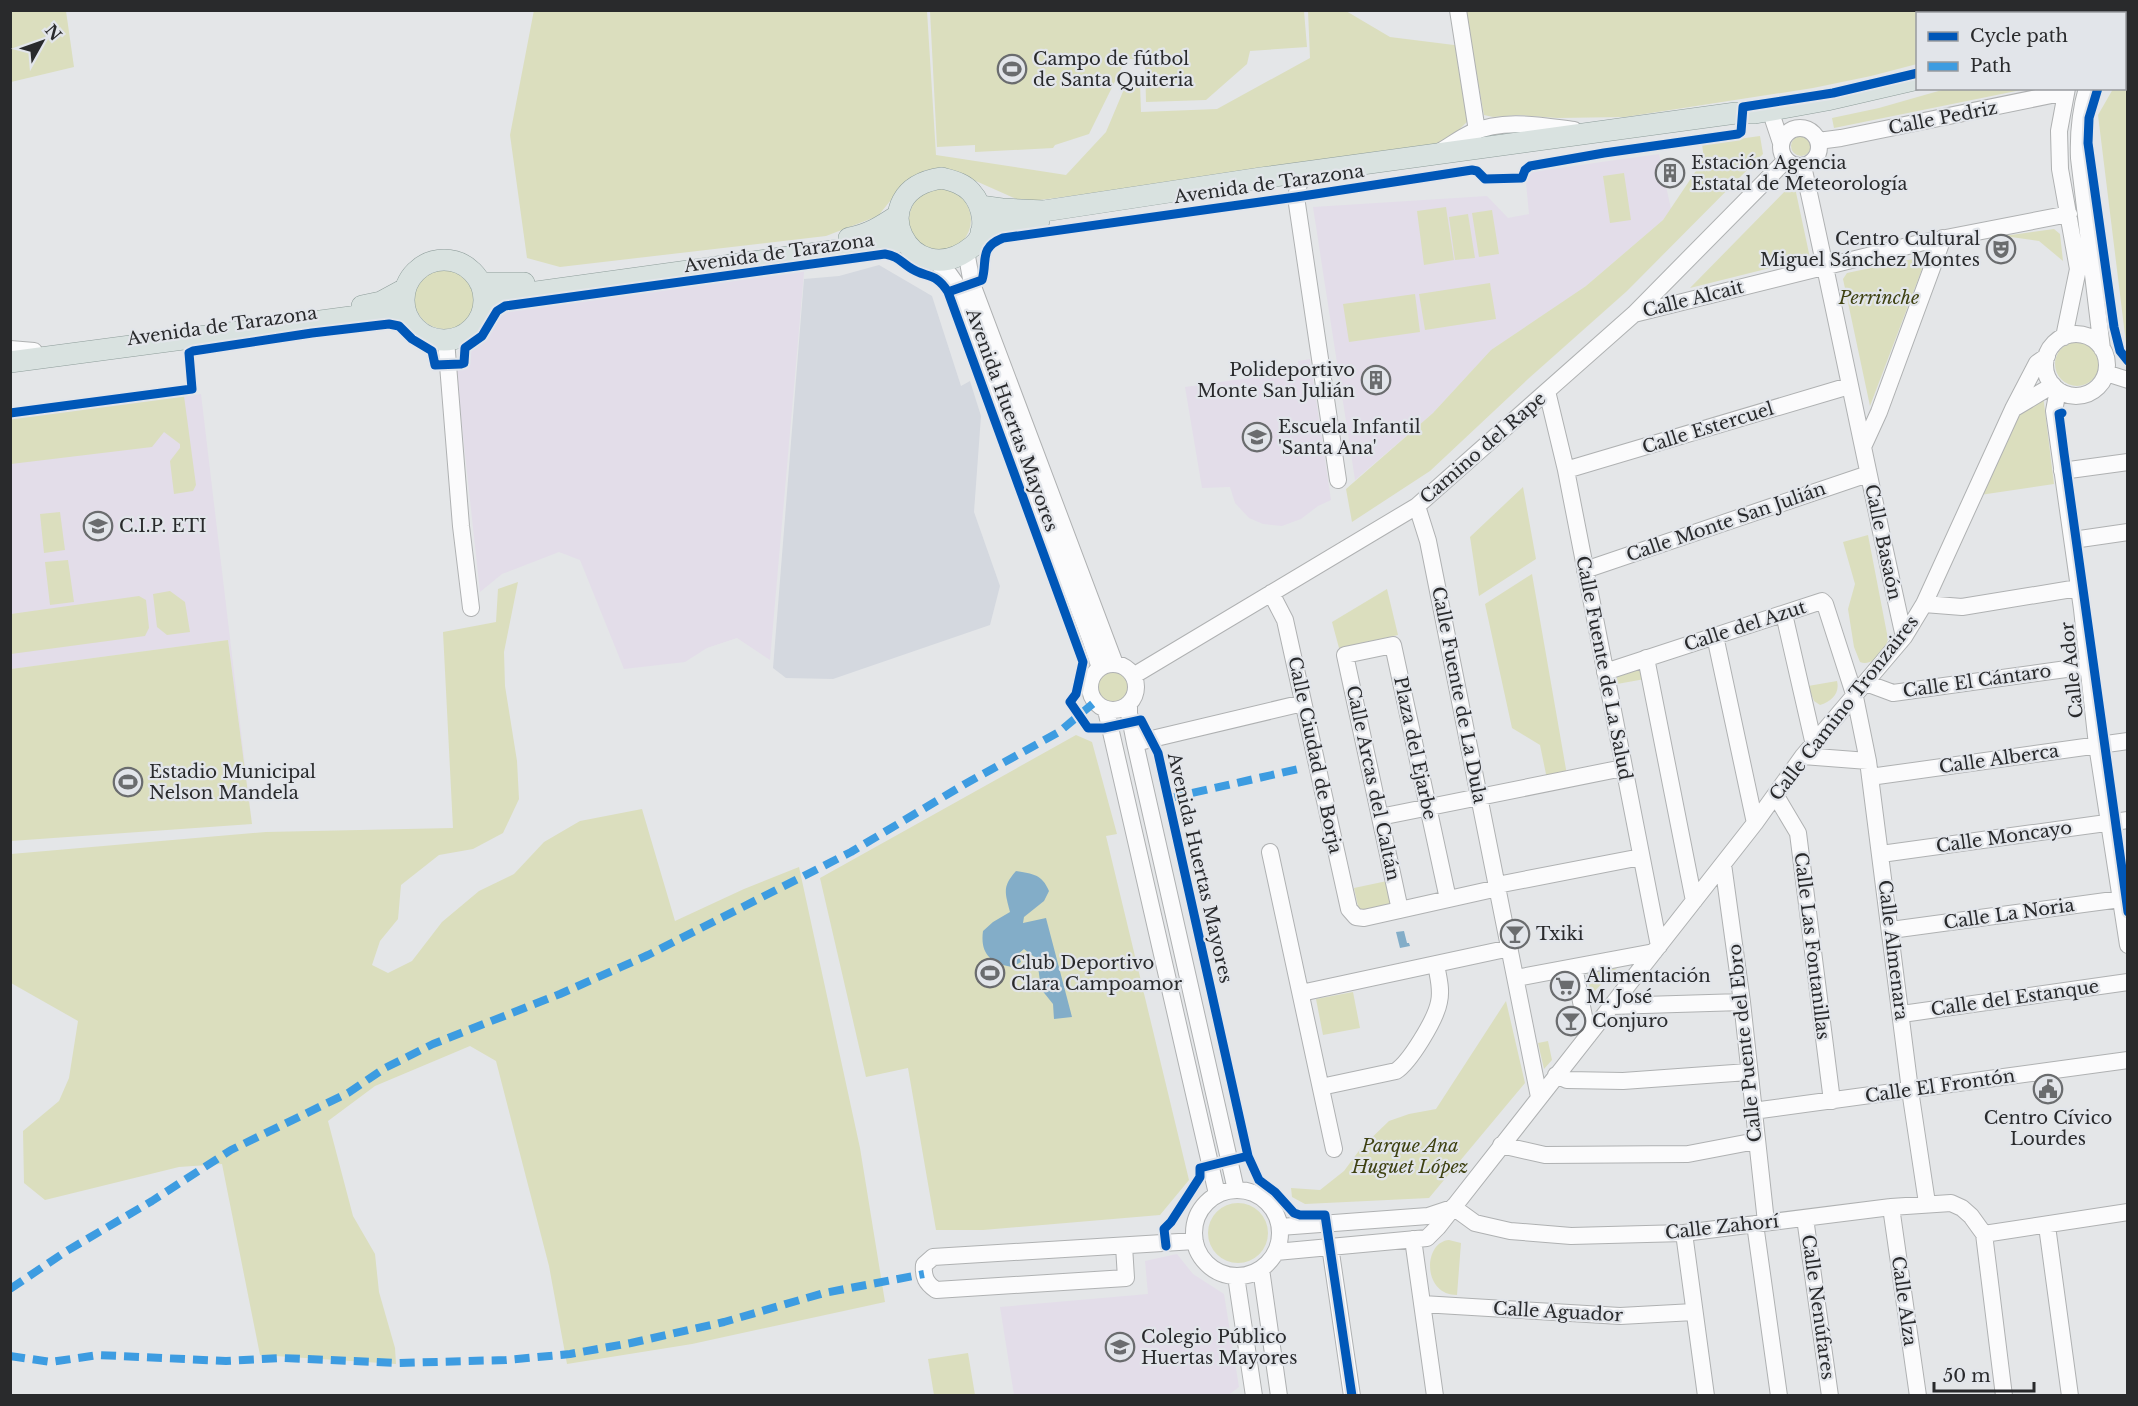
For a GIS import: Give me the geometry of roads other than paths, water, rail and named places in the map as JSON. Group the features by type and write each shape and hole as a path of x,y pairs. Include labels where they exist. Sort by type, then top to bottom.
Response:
{"main road":[{"name":"Avenida de Tarazona","path":"980,206 1044,211 1434,154 1736,113 1755,113 1827,100 1916,79"},
{"name":"Avenida de Tarazona","path":"981,232 1017,224 1773,119 1916,87"},
{"path":"942,178 957,182 970,191 980,206 983,219 981,232 976,243 957,258 946,261 923,257 904,241 897,216 905,196 927,180 942,178"},
{"name":"Avenida de Tarazona","path":"480,283 528,283 859,236 877,229 897,216"},
{"name":"Avenida de Tarazona","path":"484,306 507,296 904,241"},
{"path":"441,260 448,260 461,264 472,272 480,283 484,294 484,306 480,319 471,330 460,337 446,340 431,338 418,330 409,318 404,304 405,289 412,276 422,267 441,260"},
{"name":"Avenida de Tarazona","path":"10,355 352,308 381,302 405,289"},
{"name":"Avenida de Tarazona","path":"10,362 388,312 409,318"}],"street":[{"path":"1458,10 1477,131"},
{"path":"2064,337 2078,269 2060,169 2059,130 2067,90"},
{"name":"Calle Pedriz","path":"1817,138 1841,138 2067,90"},
{"path":"2087,90 2078,131 2079,149 2102,349 2107,361 2106,373 2096,390 2077,396 2067,395 2056,388 2046,372 2047,356 2056,342 2064,337 2085,336 2095,341 2102,349"},
{"path":"1773,119 1786,160 1791,164 1803,166 1808,165 1817,157 1820,146 1817,138 1815,111"},
{"name":"Avenida de Tarazona","path":"1434,154 1477,131 1497,125 1530,124 1593,133"},
{"path":"1781,143 1788,133 1799,128 1805,128 1817,138"},
{"name":"Camino del Rape","path":"1133,676 1417,506 1634,314 1786,160"},
{"name":"Calle Basaón","path":"1803,166 1904,637"},
{"name":"Avenida de Tarazona","path":"1299,184 1296,197 1338,480"},
{"name":"Calle Alcait","path":"1634,314 1943,238 2068,214"},
{"path":"1863,447 1879,412 1943,238"},
{"name":"Avenida Huertas Mayores","path":"966,251 972,284 1107,666"},
{"name":"Avenida Huertas Mayores","path":"934,260 949,274 958,289 1091,641 1107,666"},
{"path":"446,340 461,526 471,608"},
{"name":"Avenida de Tarazona","path":"10,349 34,351"},
{"name":"Calle Camino Tronzaires","path":"1413,1239 1427,1238 1453,1207 1809,751 1904,637 1924,604 2013,409 2037,363 2047,356"},
{"path":"2106,373 2127,380"},
{"name":"Calle Estercuel","path":"1566,470 1850,386"},
{"path":"2013,409 2056,388"},
{"name":"Calle Ador","path":"2056,388 2054,411 2073,540 2097,745 2124,899 2127,945"},
{"name":"Calle Fuente de La Salud","path":"1547,391 1566,470 1641,857 1656,949"},
{"path":"2062,471 2127,462"},
{"name":"Calle Monte San Julián","path":"1585,570 1868,474"},
{"name":"Calle Fuente de La Dula","path":"1417,506 1428,541 1539,1098"},
{"path":"2073,540 2127,532"},
{"path":"1924,604 1962,607 2078,588"},
{"name":"Calle Ciudad de Borja","path":"1271,593 1286,620 1349,909 1356,917 1364,918 1400,910"},
{"name":"Calle del Azut","path":"1605,672 1822,601 1825,604 1855,697"},
{"path":"1784,614 1809,751 1869,769"},
{"path":"1715,636 1755,823"},
{"name":"Plaza del Ejarbe","path":"1345,655 1393,645 1448,900"},
{"name":"Calle Arcas del Caltán","path":"1345,655 1400,910"},
{"path":"1646,658 1694,901"},
{"path":"1129,704 1119,710 1106,710 1095,702 1090,681 1107,666 1128,670 1133,676"},
{"name":"Calle El Cántaro","path":"1866,683 1893,693 2088,666"},
{"name":"Avenida Huertas Mayores","path":"1133,676 1136,690 1129,704 1129,713 1135,743 1236,1190"},
{"name":"Calle Almenara","path":"1855,697 1869,769 1910,1090 1927,1203"},
{"path":"1135,743 1303,704"},
{"path":"1106,710 1217,1194"},
{"name":"Calle Alberca","path":"1869,769 2127,741"},
{"path":"1380,817 1623,768"},
{"name":"Calle Las Fontanillas","path":"1776,796 1798,833 1832,1101"},
{"name":"Calle Moncayo","path":"1881,854 2127,820"},
{"path":"1270,852 1334,1149"},
{"path":"1400,910 1641,857"},
{"name":"Calle Puente del Ebro","path":"1723,864 1742,1002 1779,1395"},
{"name":"Calle La Noria","path":"1891,930 2124,899"},
{"path":"1301,993 1510,948"},
{"path":"1516,978 1656,949"},
{"path":"1321,1087 1396,1071 1404,1066 1439,1004 1441,990 1436,964"},
{"path":"1574,967 1588,1036"},
{"name":"Calle del Estanque","path":"1902,1014 2127,982"},
{"path":"1611,1006 1742,1002"},
{"name":"Calle El Frontón","path":"1753,1111 2127,1060"},
{"path":"1556,1075 1567,1080 1623,1081 1749,1072"},
{"path":"1502,1145 1545,1155 1688,1154 1756,1141"},
{"path":"1236,1190 1248,1191 1260,1196 1269,1205 1280,1227 1280,1240 1276,1252 1261,1269 1249,1275 1236,1276 1222,1273 1209,1266 1200,1255 1195,1241 1194,1227 1198,1214 1206,1202 1217,1194 1236,1190"},
{"name":"Calle Zahorí","path":"1453,1207 1475,1223 1510,1231 1571,1236 1684,1233 1891,1207 1951,1203 1962,1208 1971,1216 1984,1234"},
{"path":"1280,1227 1428,1216 1453,1207"},
{"name":"Calle Alza","path":"1891,1207 1918,1395"},
{"path":"2004,1395 1984,1234 2127,1212"},
{"name":"Calle Nenúfares","path":"1805,1218 1830,1395"},
{"path":"2047,1226 2070,1395"},
{"path":"1684,1233 1706,1395"},
{"path":"1276,1252 1413,1239 1435,1395"},
{"path":"1124,1246 1126,1278 936,1290 927,1283 924,1274 924,1265 933,1257 1195,1241"},
{"path":"1330,1246 1352,1395"},
{"path":"1261,1269 1280,1395"},
{"path":"1236,1276 1254,1395"},
{"name":"Calle Aguador","path":"1422,1304 1620,1316 1694,1312"}],"water":[{"path":"1016,871 1040,878 1049,891 1044,901 1024,917 1023,923 1046,918 1072,1017 1054,1019 1053,1004 1041,989 1037,959 1024,949 1018,954 1021,962 1012,967 992,960 985,951 983,931 1010,912 1006,890 1008,881"},
{"path":"1404,931 1410,946 1400,948 1396,932"}],"place":[{"name":"Campo de fútbol de Santa Quiteria","path":"1012,69"},
{"name":"Estación Agencia Estatal de Meteorología","path":"1670,173"},
{"name":"Centro Cultural Miguel Sánchez Montes","path":"2001,249"},
{"name":"Polideportivo Monte San Julián","path":"1376,380"},
{"name":"Escuela Infantil 'Santa Ana'","path":"1257,437"},
{"name":"C.I.P. ETI","path":"98,526"},
{"name":"Estadio Municipal Nelson Mandela","path":"128,782"},
{"name":"Txiki","path":"1515,934"},
{"name":"Club Deportivo Clara Campoamor","path":"990,973"},
{"name":"Alimentación M. José","path":"1565,986"},
{"name":"Conjuro","path":"1571,1021"},
{"name":"Centro Cívico Lourdes","path":"2048,1089"},
{"name":"Colegio Público Huertas Mayores","path":"1120,1347"}],"park label":[{"name":"Perrinche","path":"1879,298"},
{"name":"Parque Ana Huguet López","path":"1410,1156"}]}
